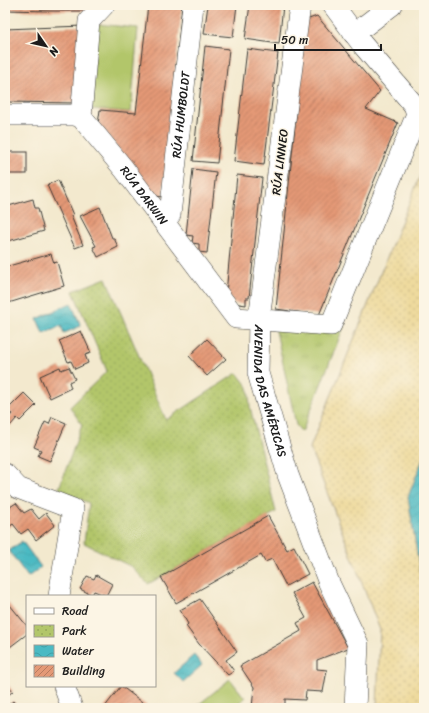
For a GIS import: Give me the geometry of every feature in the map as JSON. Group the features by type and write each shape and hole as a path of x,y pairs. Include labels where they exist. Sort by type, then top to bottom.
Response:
{"street":[{"path":"5,115 74,115 81,117 89,21 104,5"},
{"name":"RÚA HUMBOLDT","path":"163,221 170,215 193,5"},
{"name":"RÚA LINNEO","path":"259,319 300,5"},
{"path":"333,5 354,34 392,5"},
{"name":"AVENIDA DAS AMÉRICAS","path":"354,34 414,105 417,114 331,325 259,319 258,373 288,475 329,583 358,644 355,708"},
{"name":"RÚA DARWIN","path":"81,117 124,168 236,318 259,319"},
{"path":"5,474 18,488 73,509 59,595"},
{"path":"64,687 72,708"}],"green space":[{"path":"97,24 138,28 131,112 90,109"},
{"path":"106,278 166,420 237,373 248,387 250,407 276,512 148,584 132,567 84,543 89,503 58,491 82,425 70,407 107,371 73,291"},
{"path":"340,323 344,326 302,432 296,425 275,326"},
{"path":"230,679 245,698 233,708 199,708 197,706"}],"sand":[{"path":"424,166 424,456 408,497 424,597 424,708 377,708 380,630 310,448"}],"water":[{"path":"71,303 81,326 64,333 61,326 43,333 37,319"},
{"path":"424,456 424,597 408,497"},
{"path":"22,541 41,567 28,577 9,551"},
{"path":"194,655 202,665 183,682 174,673"}],"building":[{"path":"5,5 97,5 91,11 51,11 5,10"},
{"path":"148,5 182,5 163,197 155,196 98,124 100,110 136,113"},
{"path":"208,5 237,5 233,37 204,34"},
{"path":"250,5 283,5 279,44 245,39"},
{"path":"317,16 380,91 366,109 398,123 319,315 276,309 306,20"},
{"path":"83,26 77,103 5,102 5,29"},
{"path":"205,46 229,49 217,163 193,161"},
{"path":"247,49 278,53 264,165 234,161"},
{"path":"5,152 27,152 27,174 5,174"},
{"path":"193,169 216,172 207,253 199,252 199,244 192,243 193,236 186,235"},
{"path":"237,175 262,178 249,298 246,298 246,305 233,303 226,294"},
{"path":"58,180 73,215 71,216 83,245 75,248 47,185"},
{"path":"33,199 35,208 38,208 44,231 5,242 5,207"},
{"path":"100,207 112,238 114,238 118,247 98,257 93,247 96,246 80,216"},
{"path":"51,254 54,263 57,262 64,286 5,304 5,267"},
{"path":"81,331 91,353 85,355 88,363 75,369 71,361 68,362 59,341"},
{"path":"207,339 226,359 207,376 189,356"},
{"path":"60,367 61,370 69,367 75,379 69,382 71,388 50,398 40,376"},
{"path":"24,393 36,405 20,421 17,418 10,426 5,422 12,414 7,410"},
{"path":"52,417 66,423 50,461 38,456 41,450 34,447 45,422 49,424"},
{"path":"5,501 10,507 16,503 24,513 31,509 39,519 46,513 55,525 36,540 28,529 21,534 13,524 6,529"},
{"path":"268,516 287,550 294,546 308,574 286,586 272,559 265,562 261,555 176,603 161,577"},
{"path":"96,575 112,584 106,595 94,591 92,595 80,589 87,576 94,579"},
{"path":"312,582 348,648 317,660 317,669 327,670 323,692 306,691 305,700 285,699 285,708 252,708 254,687 240,666 301,631 297,623 306,618 292,593"},
{"path":"5,599 26,625 26,635 6,650"},
{"path":"200,599 237,652 226,660 234,671 228,675 199,644 186,626 188,624 180,610"},
{"path":"5,681 13,691 5,698"},
{"path":"120,687 122,687 150,708 104,708"},
{"path":"13,701 19,708 5,708"}]}
